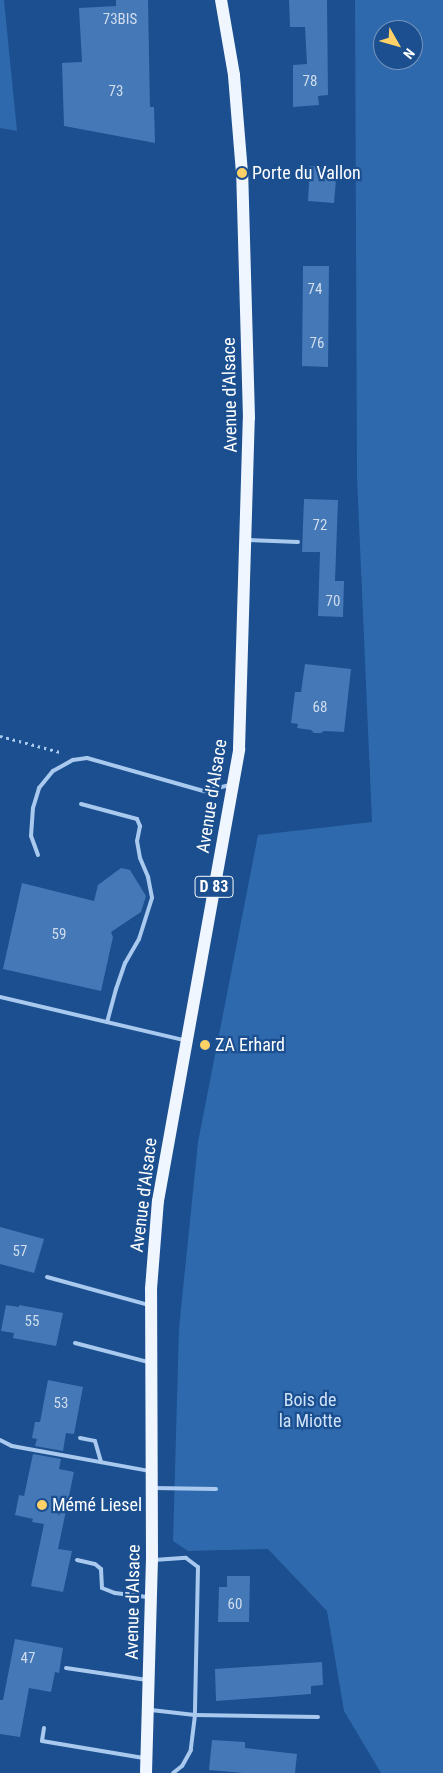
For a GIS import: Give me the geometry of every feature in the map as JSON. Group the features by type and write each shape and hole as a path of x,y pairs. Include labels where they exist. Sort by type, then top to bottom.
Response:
{"main road":[{"name":"Avenue d'Alsace","path":"146,1773 152,1560 151,1305 158,1201 239,749 249,418 242,173 234,75 221,0"}],"lane":[{"path":"246,540 298,542"},
{"path":"38,855 31,836 33,808 39,788 53,771 74,760 87,758 204,791 233,784"},
{"path":"81,804 137,819 140,826 138,841 140,858 148,877 152,898 139,939 125,963 107,1022"},
{"path":"0,997 186,1041"},
{"path":"47,1277 151,1305"},
{"path":"74,1343 150,1363"},
{"path":"80,1438 95,1441 101,1462"},
{"path":"0,1440 12,1446 151,1471"},
{"path":"151,1488 216,1489"},
{"path":"152,1560 186,1558 198,1566 195,1715 191,1750 182,1766 173,1773"},
{"path":"77,1560 95,1564 101,1569 102,1588 115,1592 151,1597"},
{"path":"66,1668 149,1681"},
{"path":"148,1710 195,1715 318,1717"},
{"path":"44,1728 42,1741 146,1758"}],"path":[{"path":"0,736 60,752 74,760"}],"green space":[{"path":"0,0 4,0 17,131 0,128"},
{"name":"Bois de la Miotte","path":"355,0 443,0 443,1773 381,1773 344,1711 327,1611 268,1549 188,1551 173,1541 179,1328 198,1142 258,835 372,822 357,477"}],"building":[{"path":"116,0 148,0 150,107 154,107 155,143 64,126 62,63 82,62 79,8 116,6"},
{"path":"289,0 327,0 328,95 318,96 319,105 293,107 293,65 307,64 305,27 290,27"},
{"path":"310,166 337,168 334,203 308,201"},
{"path":"303,266 329,266 328,367 302,366"},
{"path":"304,499 338,500 335,581 344,581 343,617 318,616 320,552 302,552"},
{"path":"305,664 351,669 344,732 324,731 314,733 311,730 297,728 298,724 291,723 295,692 301,692"},
{"path":"121,868 130,870 146,896 141,912 111,932 113,937 101,991 3,969 22,883 94,901 98,885"},
{"path":"0,1227 44,1239 34,1273 0,1264"},
{"path":"6,1305 19,1307 19,1305 63,1313 56,1346 13,1338 14,1333 1,1331"},
{"path":"48,1380 83,1387 74,1434 66,1433 63,1451 35,1446 37,1439 32,1438 35,1422 40,1422"},
{"path":"33,1454 61,1459 59,1469 74,1472 58,1549 72,1551 63,1592 31,1586 44,1524 32,1522 33,1519 15,1515 19,1495 24,1496"},
{"path":"227,1576 250,1576 249,1622 218,1622 219,1587 227,1587"},
{"path":"15,1639 63,1648 59,1673 55,1672 51,1692 29,1688 20,1737 0,1734 0,1700 3,1700"},
{"path":"322,1662 323,1685 311,1686 311,1694 216,1701 215,1669"},
{"path":"212,1740 245,1742 245,1748 297,1754 295,1773 244,1773 209,1770"}],"place":[{"name":"Porte du Vallon","path":"242,173"},
{"name":"ZA Erhard","path":"205,1045"},
{"name":"Mémé Liesel","path":"42,1505"}]}
